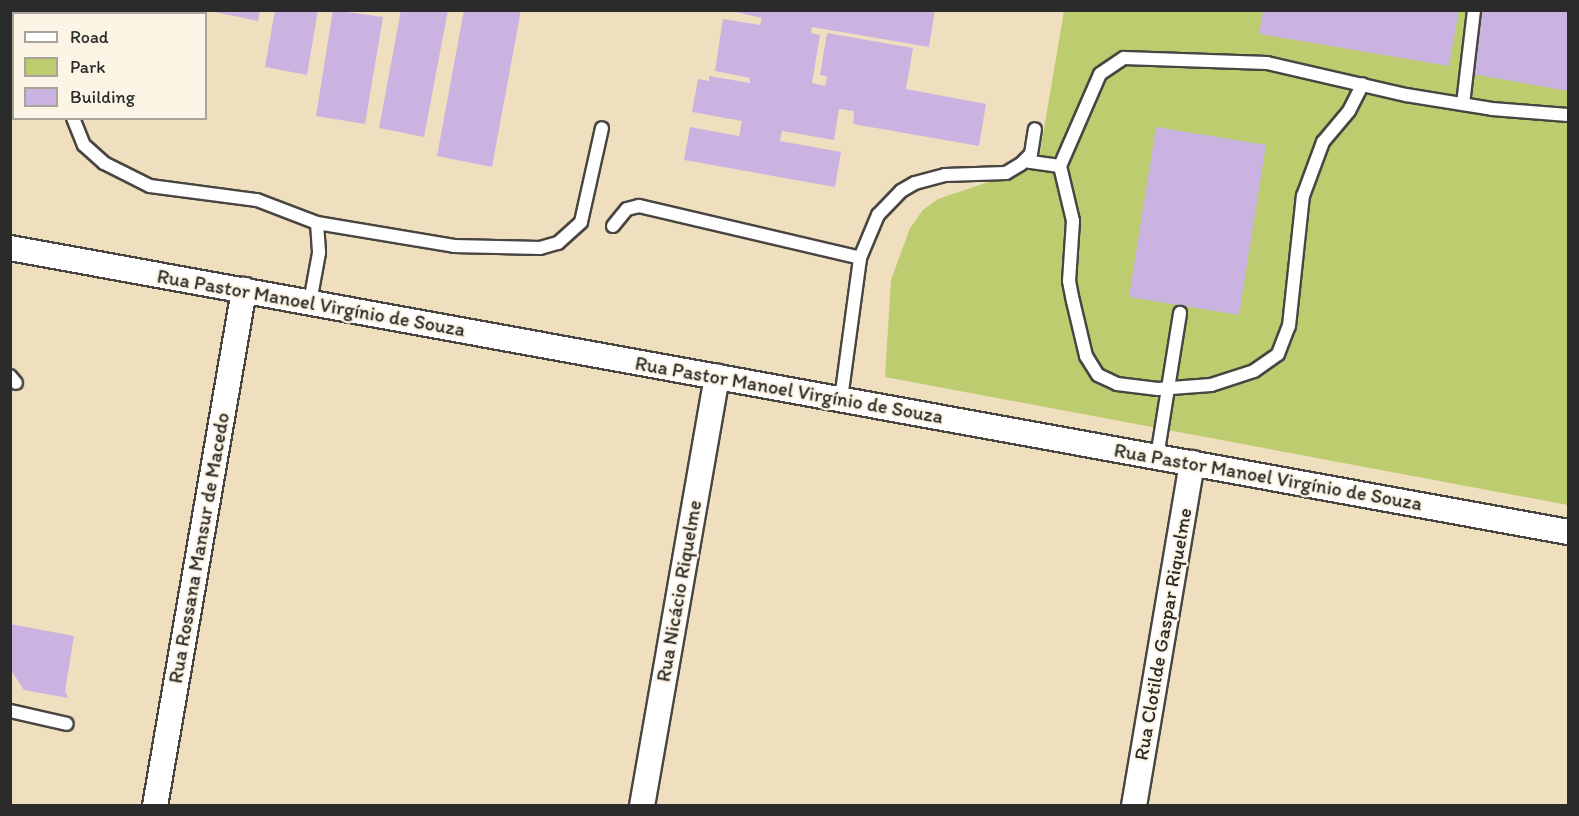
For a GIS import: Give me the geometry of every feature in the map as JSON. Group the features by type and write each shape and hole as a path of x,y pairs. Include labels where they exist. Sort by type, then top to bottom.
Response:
{"street":[{"name":"Rua Pastor Manoel Virgínio de Souza","path":"10,248 1569,532"},
{"name":"Rua Rossana Mansur de Macedo","path":"155,806 244,290"},
{"name":"Rua Nicácio Riquelme","path":"642,806 717,377"},
{"name":"Rua Clotilde Gaspar Riquelme","path":"1134,806 1192,463"}],"lane":[{"path":"1463,104 1474,10"},
{"path":"1363,84 1349,111 1323,142 1303,196 1288,326 1278,354 1254,371 1211,384 1168,388 1117,384 1098,375 1086,356 1069,281 1073,221 1060,166 1100,74 1124,58 1267,63 1463,104 1569,115"},
{"path":"74,120 84,145 104,163 150,186 257,200 316,223 454,246 540,248 558,243 581,222 602,128"},
{"path":"841,399 860,258 878,215 901,191 945,175 1006,173 1031,154 1035,129"},
{"path":"1024,161 1060,166"},
{"path":"614,226 627,209 639,206 860,258"},
{"path":"310,302 319,253 316,223"},
{"path":"1157,457 1180,313"},
{"path":"10,711 67,724"}],"green space":[{"path":"1064,11 1568,11 1568,505 885,377 891,280 910,228 923,210 938,199 1028,169 1040,153"}],"building":[{"path":"205,10 260,10 258,21"},
{"path":"275,10 318,10 307,75 265,67"},
{"path":"333,10 383,17 365,124 316,116"},
{"path":"401,10 448,10 424,137 379,128"},
{"path":"464,10 521,10 492,167 437,156"},
{"path":"727,10 935,10 929,47 812,27 811,33 820,35 812,83 825,86 827,76 820,75 827,33 913,48 906,89 986,104 979,146 853,124 854,111 839,109 834,140 782,131 780,141 841,152 835,187 684,160 690,127 739,136 742,121 692,112 698,79 709,81 709,76 750,83 750,78 715,71 723,19 760,25 762,18"},
{"path":"1263,10 1459,10 1449,66 1259,34"},
{"path":"1483,10 1568,10 1568,91 1472,74"},
{"path":"1156,127 1266,145 1239,315 1129,297"},
{"path":"10,624 74,636 65,691 68,698 24,690 10,669"}]}
